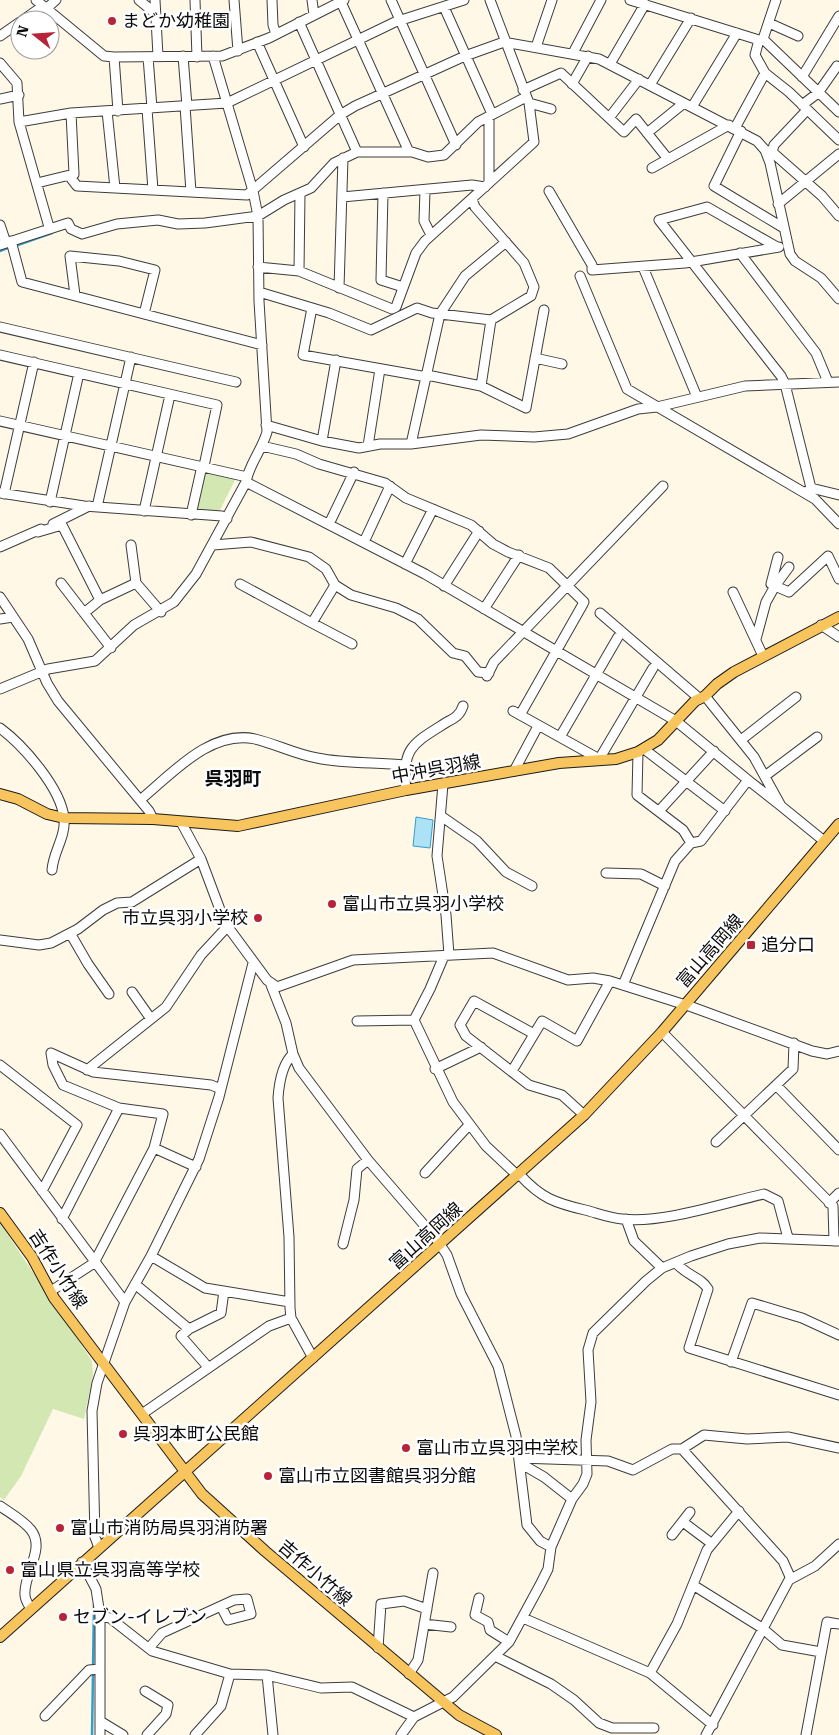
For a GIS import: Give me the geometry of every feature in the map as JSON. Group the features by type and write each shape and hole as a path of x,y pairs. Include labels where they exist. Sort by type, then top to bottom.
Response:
{"main road":[{"name":"中沖呉羽線","path":"0,794 18,799 47,814 64,818 153,820 238,826 406,790 559,764 601,760 641,751 658,740 676,720 717,684 734,672 839,617"},
{"name":"富山高岡線","path":"0,1637 584,1115 685,1006 839,824"},
{"name":"吉作小竹線","path":"0,1213 32,1256 51,1291 202,1494 245,1534 443,1702 459,1715 496,1735"}],"street":[{"path":"42,5 56,0"},
{"path":"139,0 156,14"},
{"path":"155,0 158,56"},
{"path":"195,0 197,56"},
{"path":"234,0 238,51"},
{"path":"272,0 273,25 276,34"},
{"path":"312,0 314,15"},
{"path":"391,0 456,145"},
{"path":"19,122 71,113 227,103 400,20 464,0"},
{"path":"258,267 299,271 392,309 396,307 416,253 431,234 534,142 526,97 490,0"},
{"path":"536,47 552,0"},
{"path":"573,53 601,0"},
{"path":"630,0 761,40 839,112"},
{"path":"776,0 769,23 755,55 765,73 805,107 839,140"},
{"path":"42,5 104,56 148,57 222,56 276,34 343,1 358,40 409,152"},
{"path":"610,64 645,4"},
{"path":"444,7 491,115 487,185"},
{"path":"802,77 835,32 839,16"},
{"path":"650,85 691,18"},
{"path":"299,22 356,152"},
{"path":"769,23 798,36"},
{"path":"647,133 688,105 737,33"},
{"path":"257,42 304,147"},
{"path":"70,177 77,186 247,195 340,115 383,93 465,56 504,42 588,56 610,64 735,128 751,137 822,196 839,216"},
{"path":"183,56 191,192"},
{"path":"0,689 42,671 95,661 134,625 161,612 174,602 196,574 213,545 246,480 267,432 259,292 258,216 253,191 213,56"},
{"path":"572,84 588,56"},
{"path":"114,57 118,111"},
{"path":"148,57 153,190"},
{"path":"0,63 14,76 19,95 19,122 49,227"},
{"path":"768,151 818,93 837,66"},
{"path":"8,244 49,227 68,223 71,229 82,234 117,224 158,220 178,224 205,223 258,216 316,184 327,168 356,152 409,152 436,157 448,152 478,122 526,97 561,73 624,132 636,119 668,159"},
{"path":"765,73 735,128 714,186 782,227"},
{"path":"609,118 639,79"},
{"path":"0,98 19,95"},
{"path":"526,97 551,109"},
{"path":"107,111 116,188"},
{"path":"37,183 70,177 74,174 71,113"},
{"path":"652,168 735,128"},
{"path":"768,151 782,227 782,247"},
{"path":"778,204 839,154"},
{"path":"339,288 343,158"},
{"path":"342,197 487,185"},
{"path":"425,190 424,221 431,234"},
{"path":"549,191 592,265 592,270 692,262 782,247"},
{"path":"299,271 300,194"},
{"path":"383,194 381,280 403,287"},
{"path":"259,292 312,308 371,330 417,308 440,314 491,320 531,296 534,287 524,264 475,207 472,199"},
{"path":"808,491 786,384 659,220 707,207 782,247 795,261 822,278 839,299"},
{"path":"0,225 22,282 262,344"},
{"path":"411,444 440,314 465,276 506,242"},
{"path":"740,254 816,353 828,382"},
{"path":"75,295 70,256 119,261 155,270 144,314"},
{"path":"643,267 697,397"},
{"path":"580,276 627,389 808,491 839,524"},
{"path":"312,308 303,355 481,386 526,408 544,310"},
{"path":"481,386 491,320"},
{"path":"0,327 236,382"},
{"path":"0,355 217,405 191,515"},
{"path":"0,547 38,532 93,506 111,446 130,357"},
{"path":"535,358 562,364"},
{"path":"322,441 336,360"},
{"path":"34,362 2,493 50,502 191,515 222,516 227,519"},
{"path":"368,446 380,369"},
{"path":"50,502 79,373"},
{"path":"266,425 322,441 359,448 411,444 481,434 534,437 559,435 638,409 657,407 745,386 839,382"},
{"path":"144,511 170,394"},
{"path":"0,421 202,466 246,480 405,564 676,720 824,841"},
{"path":"262,446 354,472 390,486 406,498 471,525 493,544 537,565 549,568 567,585 584,603 516,713 538,726 601,760 600,756 653,668"},
{"path":"329,524 354,472"},
{"path":"364,542 390,486"},
{"path":"213,545 251,542 309,557 326,569 335,585 359,599 396,608 413,616 453,653 465,656 478,672 488,675 494,662 663,486"},
{"path":"808,491 839,495"},
{"path":"405,564 433,509"},
{"path":"38,532 62,525 100,600"},
{"path":"444,586 479,531"},
{"path":"132,544 136,583 161,612"},
{"path":"484,609 519,555"},
{"path":"778,557 771,584 789,592 828,556 839,579"},
{"path":"756,639 766,602 789,567"},
{"path":"61,583 111,648"},
{"path":"84,613 100,600 136,583"},
{"path":"240,584 352,644"},
{"path":"312,623 335,585"},
{"path":"733,592 763,656"},
{"path":"0,597 28,639 58,702 140,800 153,820"},
{"path":"600,613 702,698 741,740 765,776 781,806"},
{"path":"0,619 13,617"},
{"path":"821,626 839,637"},
{"path":"560,737 618,637"},
{"path":"741,740 796,697"},
{"path":"406,790 405,765 408,752 412,747 458,716 463,706"},
{"path":"514,771 538,726"},
{"path":"0,728 31,759 48,780 64,818 61,842 53,857 52,870"},
{"path":"765,776 817,736"},
{"path":"140,800 184,763 205,749 221,741 238,738 254,739 296,754 318,759 405,765"},
{"path":"691,843 683,830 637,795 641,751 686,781 725,811"},
{"path":"659,811 714,751"},
{"path":"623,985 675,861 691,843 701,841 748,780"},
{"path":"414,1020 447,956 446,915 437,856 443,784"},
{"path":"441,816 477,841 506,872 532,886"},
{"path":"181,822 202,859 227,927 271,985 286,1023 293,1054 304,1075 368,1160 440,1245 446,1255 461,1294 498,1366 519,1461 526,1525 540,1541 551,1548"},
{"path":"0,940 18,944 46,945 70,934 103,910 117,903 132,902 202,859"},
{"path":"606,873 641,874 665,886"},
{"path":"87,1070 173,999 201,955 227,927"},
{"path":"70,934 109,994"},
{"path":"271,985 283,986 352,960 493,953 568,980 594,978 623,985 794,1043 812,1052 827,1054 839,1051"},
{"path":"99,1548 95,1537 92,1411 104,1362 125,1302 152,1256 196,1167 221,1089 254,963"},
{"path":"512,1071 542,1021 577,1041 610,981"},
{"path":"132,992 151,1019"},
{"path":"534,1034 474,1001 460,1025 466,1036 529,1085 562,1095 584,1115"},
{"path":"357,1021 414,1020"},
{"path":"414,1020 435,1069 469,1126 534,1191 546,1198 560,1204 626,1219 663,1217 764,1194 778,1200 788,1238"},
{"path":"401,1735 414,1718 453,1697 509,1642 548,1569 551,1548 572,1499 583,1484 587,1474 586,1440 591,1402 588,1350 593,1333 646,1281 662,1268 728,1244 760,1238 836,1241 833,1206 662,1032"},
{"path":"716,1142 792,1069 794,1043"},
{"path":"435,1069 481,1047"},
{"path":"51,1291 94,1262 154,1148 163,1114 120,1108 63,1085 53,1065 51,1053 87,1070 211,1085 221,1089"},
{"path":"293,1054 289,1058 282,1077 278,1098 289,1237 291,1318 313,1358"},
{"path":"0,1065 77,1124 42,1191"},
{"path":"776,1085 839,1150"},
{"path":"62,1219 120,1108"},
{"path":"425,1173 469,1126"},
{"path":"1,1137 125,1302"},
{"path":"154,1148 196,1167"},
{"path":"343,1244 354,1200 357,1169 368,1160"},
{"path":"829,1203 839,1194"},
{"path":"626,1219 634,1241 662,1268"},
{"path":"152,1256 205,1288 290,1302"},
{"path":"676,1263 685,1273 703,1281 708,1289 689,1348 839,1395"},
{"path":"135,1284 189,1329"},
{"path":"208,1367 181,1336 189,1329 221,1313 224,1291"},
{"path":"731,1362 752,1303 802,1318 839,1335"},
{"path":"142,1414 268,1326 291,1318"},
{"path":"519,1461 608,1461 633,1470 672,1449 682,1449 704,1435 747,1439 788,1437 839,1448"},
{"path":"682,1449 740,1511 783,1561 792,1579"},
{"path":"519,1461 544,1477 572,1499"},
{"path":"0,1506 32,1531 36,1542 35,1555 25,1585 24,1597 31,1609"},
{"path":"650,1673 677,1624 711,1543 740,1511"},
{"path":"672,1535 690,1512"},
{"path":"683,1522 711,1543"},
{"path":"706,1735 789,1580 815,1566 839,1544"},
{"path":"82,1562 96,1589 100,1616 100,1735"},
{"path":"409,1674 418,1660 433,1573"},
{"path":"693,1585 762,1628 782,1645 821,1652"},
{"path":"479,1598 475,1615 488,1622 490,1630 509,1642"},
{"path":"378,1648 381,1604 404,1600 427,1609"},
{"path":"149,1648 162,1633 221,1606"},
{"path":"100,1616 110,1618 149,1648 230,1674 267,1675 321,1688 352,1687 414,1718"},
{"path":"523,1618 650,1673 713,1725"},
{"path":"806,1735 826,1622 839,1624"},
{"path":"424,1624 451,1627"},
{"path":"495,1656 551,1684 574,1700 599,1723 612,1728 654,1728"},
{"path":"45,1716 88,1670 100,1669"},
{"path":"195,1735 222,1706 230,1674"},
{"path":"267,1675 273,1735"},
{"path":"145,1691 168,1705 166,1714 147,1735"},
{"path":"100,1721 123,1735"}],"green space":[{"path":"206,471 236,478 218,514 195,513 203,473"},
{"path":"0,1223 92,1361 93,1375 84,1419 53,1409 21,1476 4,1500 0,1497"}],"water":[{"path":"416,817 433,820 430,848 413,846"}],"waterway":[{"path":"15,246 52,233"},
{"path":"0,251 10,247"},
{"path":"93,1668 94,1604"},
{"path":"92,1735 93,1673"}],"place":[{"name":"まどか幼稚園","path":"112,21"},
{"name":"富山市立呉羽小学校","path":"332,904"},
{"name":"市立呉羽小学校","path":"258,918"},
{"name":"追分口","path":"751,945"},
{"name":"呉羽本町公民館","path":"123,1434"},
{"name":"富山市立呉羽中学校","path":"406,1448"},
{"name":"富山市立図書館呉羽分館","path":"268,1476"},
{"name":"富山市消防局呉羽消防署","path":"60,1528"},
{"name":"富山県立呉羽高等学校","path":"10,1570"},
{"name":"セブン-イレブン","path":"63,1617"}],"district":[{"name":"呉羽町","path":"233,778"}]}
